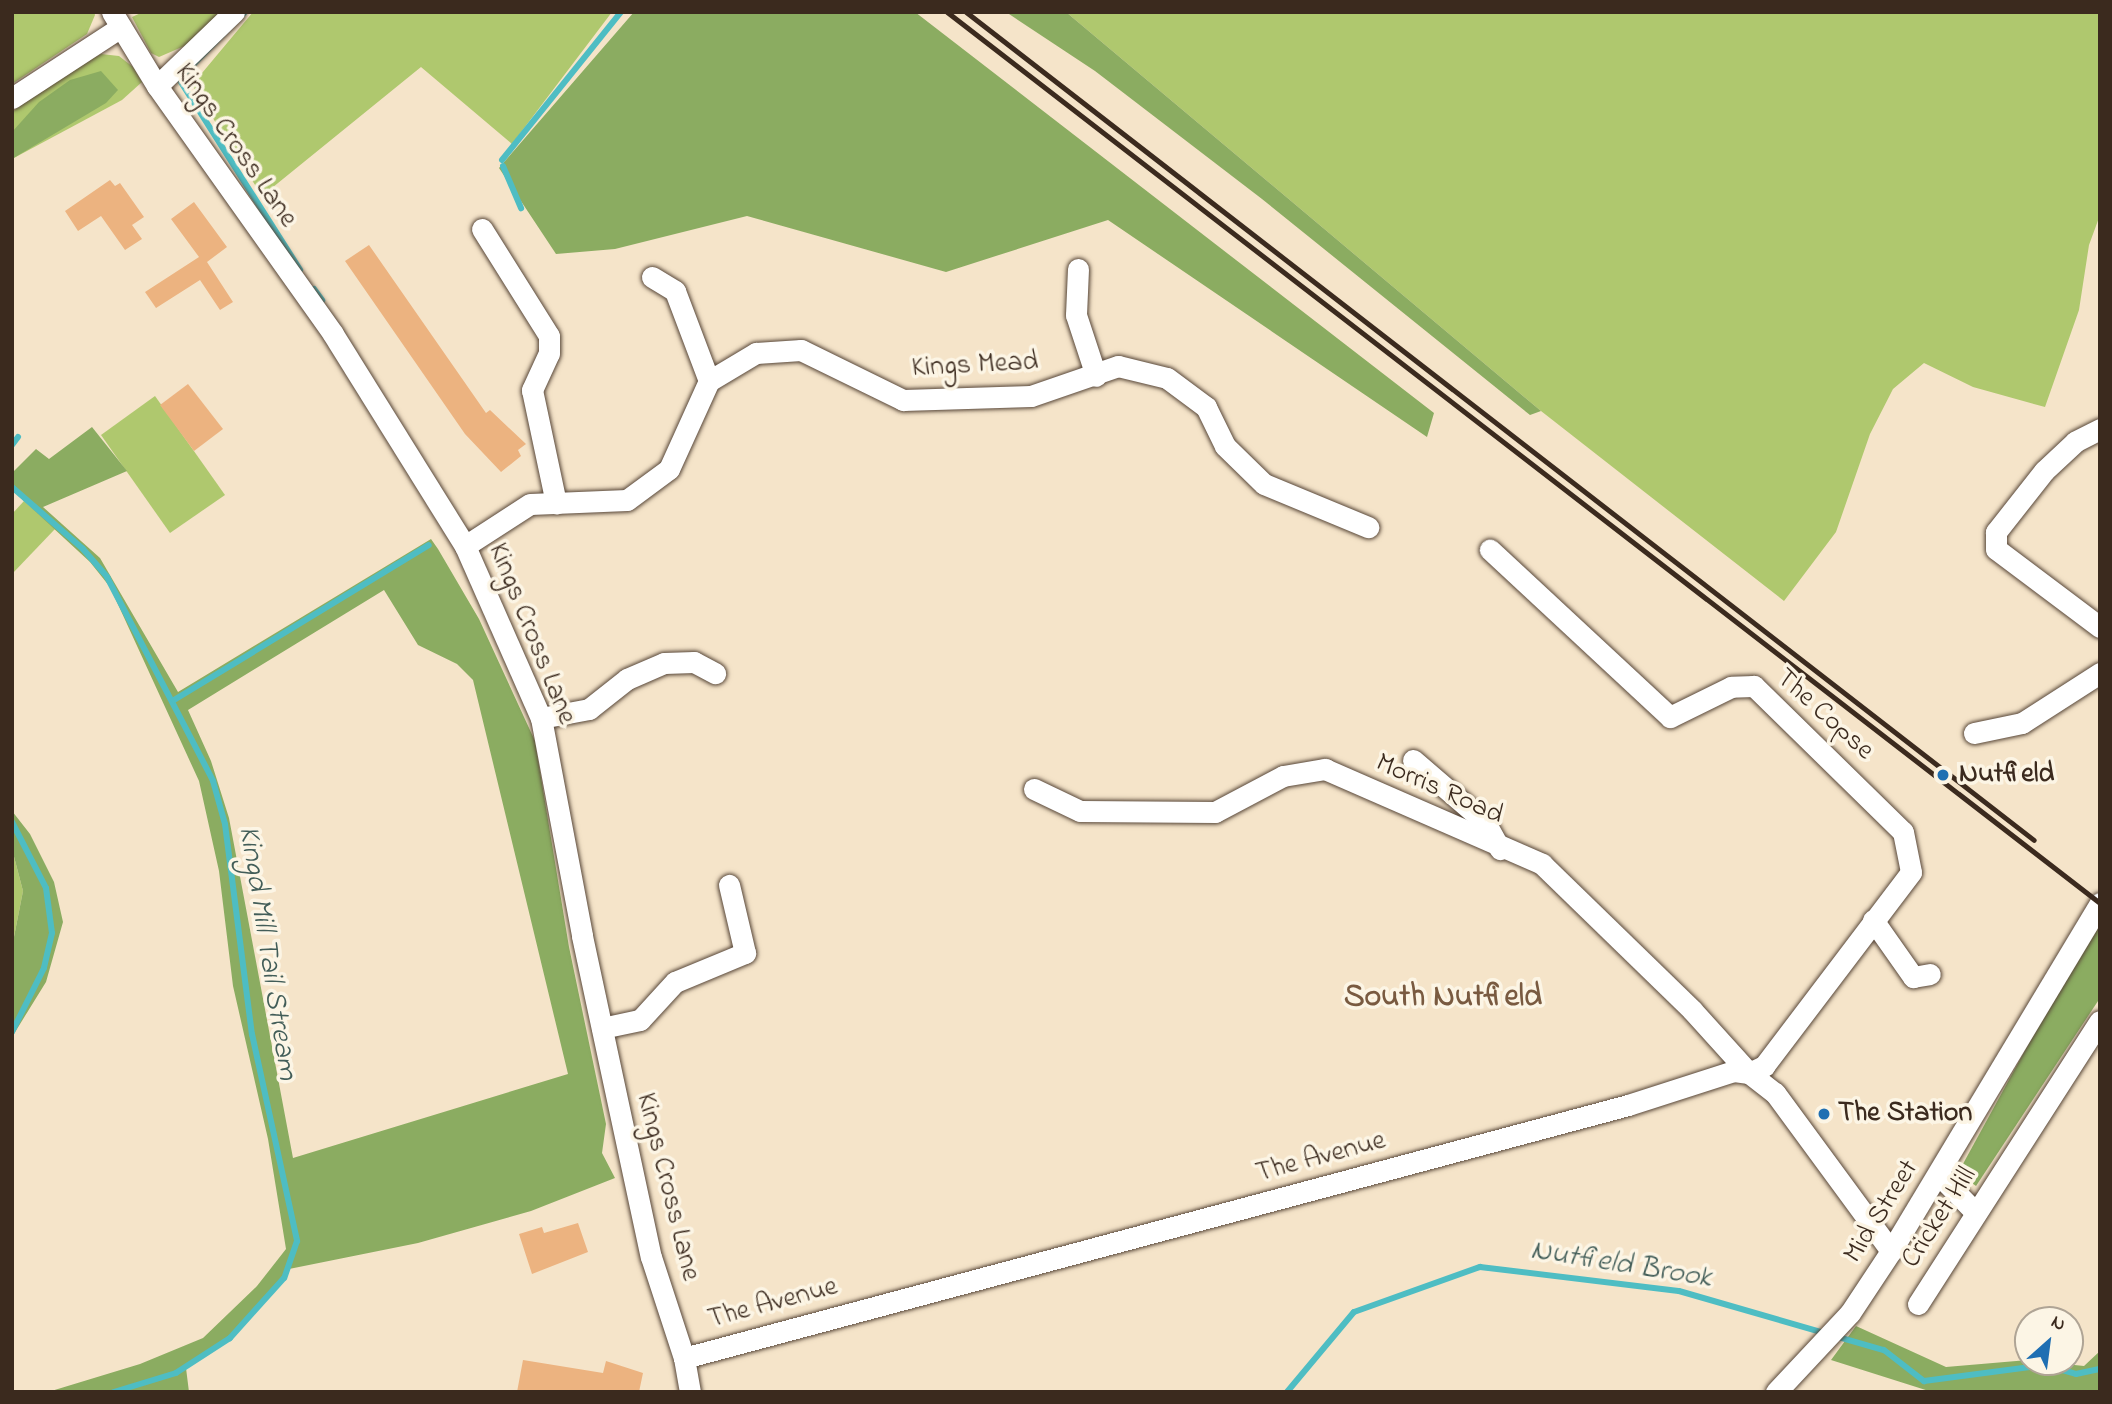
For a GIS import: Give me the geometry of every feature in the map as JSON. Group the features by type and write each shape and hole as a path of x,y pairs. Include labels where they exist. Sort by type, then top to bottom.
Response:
{"street":[{"path":"157,86 234,12"},
{"path":"12,98 116,20"},
{"name":"Kings Cross Lane","path":"116,20 157,86 326,323 465,546 541,718 602,1028 651,1257 684,1357 690,1392"},
{"path":"482,229 549,336 549,353 532,390 556,503"},
{"path":"1078,270 1076,315 1096,376"},
{"path":"465,546 530,504 627,500 669,469 709,381 675,291 652,277"},
{"name":"Kings Mead","path":"709,381 756,353 801,350 903,400 1031,396 1096,376 1118,366 1167,378 1206,407 1225,446 1264,484 1368,527"},
{"path":"2100,429 2076,442 2044,471 1996,532 1996,549 2100,627"},
{"name":"The Copse","path":"1490,550 1670,717 1731,687 1754,686 1874,799 1903,832 1911,872 1873,920"},
{"path":"541,718 589,709 627,679 664,663 694,662 715,673"},
{"path":"1973,733 2022,723 2100,673"},
{"path":"1413,760 1485,822 1500,849"},
{"name":"Morris Road","path":"1034,789 1080,811 1215,812 1283,776 1325,769 1500,849 1542,864 1692,1010 1749,1073"},
{"path":"602,1028 640,1020 675,982 745,953 729,886"},
{"name":"Mid Street","path":"1776,1392 1850,1313 1939,1175 2100,903"},
{"path":"1891,1251 1775,1093 1749,1073 1764,1066 1873,920 1913,977 1930,974"},
{"name":"Cricket Hill","path":"1918,1304 2100,1021"},
{"name":"The Avenue","path":"684,1357 1628,1105 1734,1072 1749,1073"},
{"path":"1939,1175 1976,1213"}],"green space":[{"path":"12,12 94,12 95,15 87,34 12,84"},
{"path":"143,12 222,12 189,44 159,57 151,53 132,17"},
{"path":"253,12 612,12 512,144 421,67 262,196 192,85"},
{"path":"634,12 915,12 1434,413 1427,437 1108,220 946,272 747,216 615,249 556,254 499,168"},
{"path":"1006,12 1066,12 1541,411 1530,415 1262,199 1095,71"},
{"path":"1066,12 2100,12 2100,215 2089,245 2079,310 2045,407 1973,387 1924,363 1893,389 1870,434 1836,532 1784,601 1541,411"},
{"path":"101,54 119,56 133,67 142,82 122,100 12,159 12,112 63,74"},
{"path":"101,71 118,90 106,103 12,159 12,132 39,102 70,80"},
{"path":"155,396 225,495 170,533 101,435"},
{"path":"92,427 127,471 43,507 100,558 178,692 431,539 479,619 535,741 569,947 606,1124 602,1153 615,1178 531,1211 418,1243 289,1269 236,1333 186,1368 189,1392 48,1392 140,1364 203,1338 257,1286 286,1249 268,1139 233,986 219,871 199,781 110,587 90,562 12,490 12,473 36,449 49,459","holes":["384,590 418,645 457,664 473,680 568,1074 293,1158 229,818 211,761 188,710"]},
{"path":"24,501 55,529 12,574 12,514"},
{"path":"12,811 30,834 54,882 63,922 46,982 12,1037 12,947 23,891 12,849"},
{"path":"12,849 23,891 12,947"},
{"path":"2098,917 2100,998 1976,1186 1958,1173"},
{"path":"1856,1326 1946,1367 2014,1361 2014,1376 2084,1376 2084,1366 2100,1351 2100,1392 1932,1392 1831,1360"}],"building":[{"path":"110,180 115,186 120,183 144,217 132,225 142,239 125,250 101,216 78,231 65,211"},
{"path":"194,202 227,247 207,262 233,302 220,310 200,280 156,308 145,292 199,257 171,219"},
{"path":"369,245 486,413 490,410 526,444 518,450 521,456 501,472 465,434 345,261"},
{"path":"188,384 223,429 194,451 160,405"},
{"path":"578,1223 588,1252 532,1274 519,1234 542,1227 544,1233"},
{"path":"523,1360 603,1373 606,1361 643,1373 639,1392 517,1392"}],"waterway":[{"path":"245,12 179,79 300,270"},
{"path":"502,160 621,12"},
{"path":"503,166 521,208"},
{"path":"314,289 322,300"},
{"name":"Kingd Mill Tail Stream","path":"12,445 18,437"},
{"name":"Kingd Mill Tail Stream","path":"12,487 83,549 107,577 213,781 225,824 252,1034 297,1241 284,1278 230,1338 176,1373 114,1392"},
{"path":"174,700 429,545"},
{"path":"12,822 46,888 52,933 44,968 12,1032"},
{"name":"Nutfield Brook","path":"1287,1392 1354,1312 1480,1267 1679,1291 1884,1350 1924,1381 2045,1365 2076,1374 2100,1369"}],"railway":[{"path":"947,12 2100,903"},
{"path":"966,12 2034,840"}],"place":[{"name":"Nutfield","path":"1943,775"},
{"name":"The Station","path":"1824,1114"}],"district":[{"name":"South Nutfield","path":"1443,998"}]}
